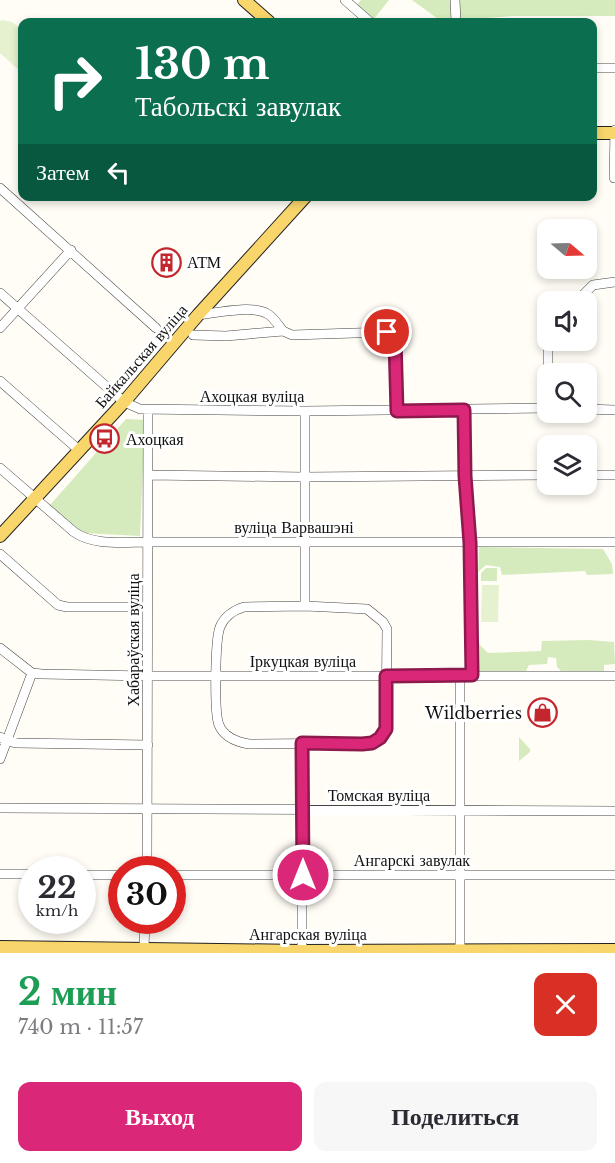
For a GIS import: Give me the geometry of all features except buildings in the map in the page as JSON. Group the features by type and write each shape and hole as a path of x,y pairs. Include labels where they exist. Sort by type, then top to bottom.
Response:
{"main road":[{"path":"244,0 264,18"},
{"path":"597,133 615,132"},
{"name":"Байкальская вуліца","path":"0,536 80,451 198,315 301,201"},
{"name":"Ангарская вуліца","path":"0,947 302,951 615,950"}],"street":[{"path":"345,0 365,18"},
{"path":"456,0 456,18"},
{"path":"597,68 615,68"},
{"path":"614,178 615,132"},
{"path":"0,188 156,328"},
{"path":"0,328 71,250"},
{"path":"587,291 593,285 615,282"},
{"name":"Ахоцкая вуліца","path":"0,293 124,402 134,407 148,410 305,411 537,408"},
{"path":"198,315 241,310 260,311 267,314 283,331 292,335 387,332 395,334 397,411"},
{"path":"193,335 226,336 283,331"},
{"path":"0,381 80,451"},
{"path":"597,409 615,410"},
{"name":"Хабараўская вуліца","path":"147,856 148,410"},
{"path":"464,410 465,476 470,543 472,675"},
{"path":"305,411 305,606"},
{"name":"вуліца Варвашэні","path":"0,468 83,539 148,542 615,542"},
{"path":"597,475 615,474"},
{"path":"149,475 304,477 537,475"},
{"path":"0,554 58,605 147,607"},
{"path":"305,606 367,609 383,622 387,629 386,729 380,738 372,743 249,744 228,737 219,727 217,675 220,627 234,610 244,607 305,606"},
{"path":"0,648 32,673 3,739 0,759"},
{"name":"Іркуцкая вуліца","path":"32,673 147,676 615,676"},
{"path":"460,676 460,950"},
{"path":"3,739 17,743 148,745"},
{"path":"302,743 302,951"},
{"name":"Томская вуліца","path":"0,807 615,812"},
{"path":"0,874 18,874"},
{"name":"Ангарскі завулак","path":"186,875 615,876"},
{"path":"144,948 145,934"}],"green space":[{"path":"361,0 389,0 375,18 371,18 356,6"},
{"path":"412,0 615,0 615,16 437,18"},
{"path":"0,21 12,22 18,27 18,69 0,53"},
{"path":"126,419 145,420 140,536 83,533 50,505"},
{"path":"479,547 603,549 612,564 613,574 587,575 585,571 502,575 500,567 486,565 478,572"},
{"path":"486,568 497,568 497,581 481,581 481,573"},
{"path":"482,585 499,585 498,622 481,622"},
{"path":"542,641 614,642 615,664 604,665 604,672 564,674 557,667 556,658 548,657 547,664 529,665 525,673 476,671 477,642 488,653 541,651"},
{"path":"519,737 530,752 519,761"}],"place":[{"name":"АТМ","path":"166,262"},
{"name":"Ахоцкая","path":"105,439"},
{"name":"Wildberries","path":"543,713"}],"route":[{"path":"303,875 302,743 362,744 372,743 380,738 386,729 386,676 472,675 470,543 465,476 464,410 397,411 395,334 387,332"}]}
